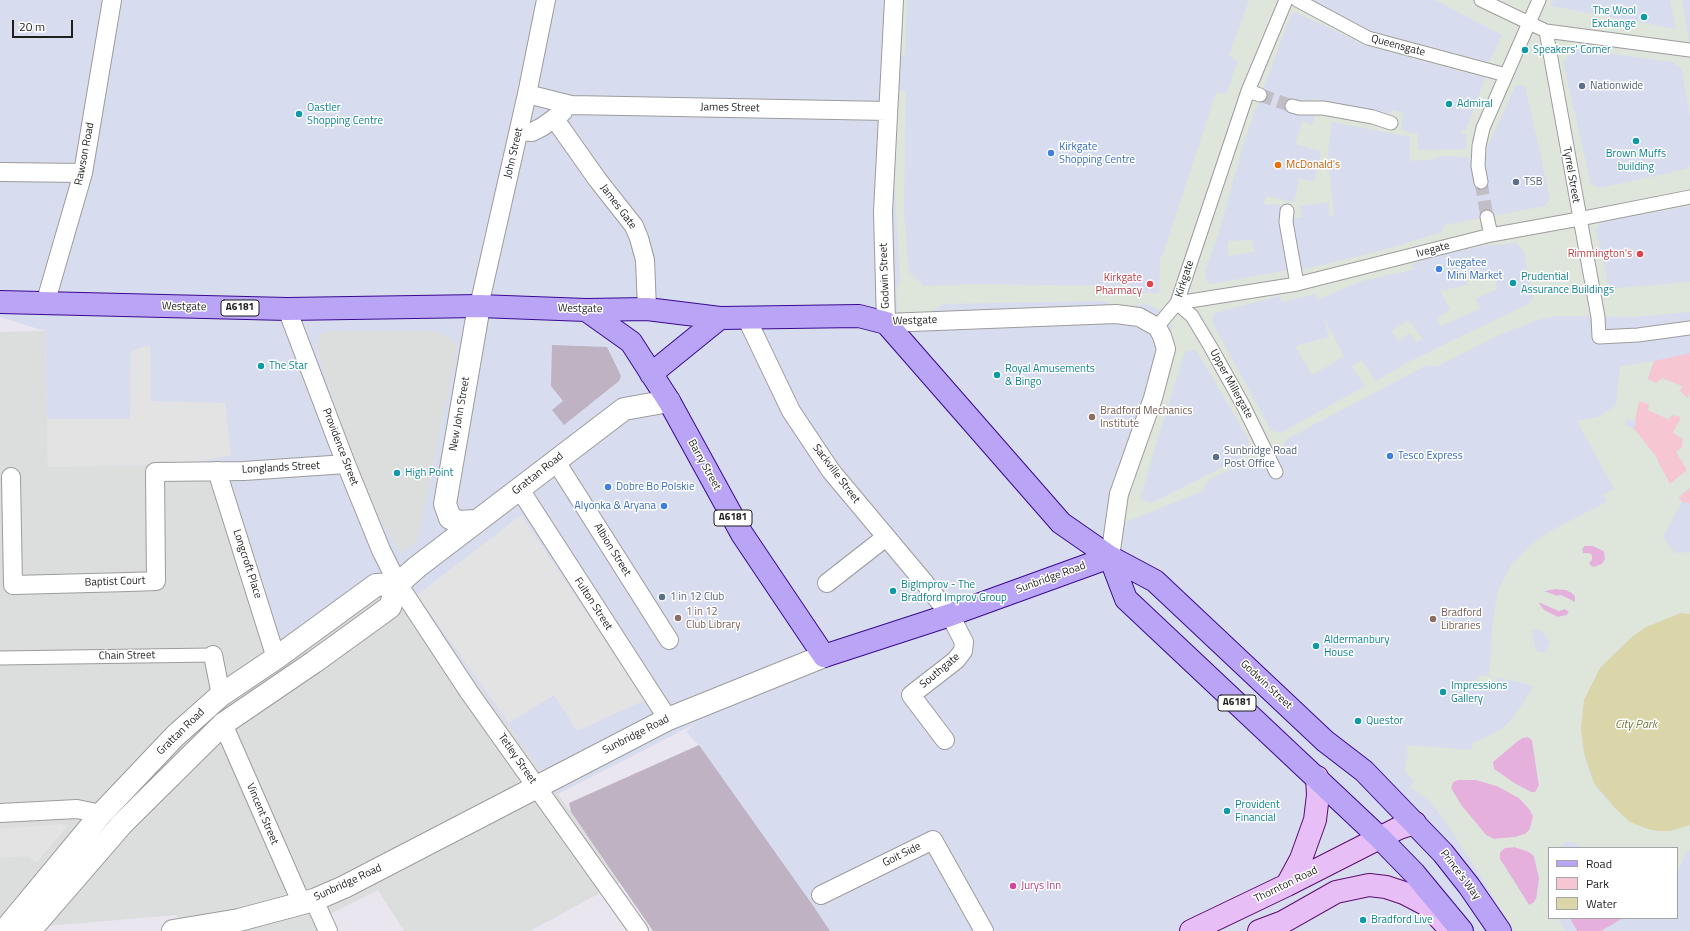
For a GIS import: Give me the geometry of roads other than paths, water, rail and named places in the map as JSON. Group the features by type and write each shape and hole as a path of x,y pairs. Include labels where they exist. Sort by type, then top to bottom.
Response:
{"main road":[{"name":"Westgate","path":"0,302 287,308 479,306 586,310 647,309 720,318 860,316 886,323"},
{"name":"A6181","path":"586,310 631,342 651,374"},
{"path":"651,374 720,318"},
{"name":"Godwin Street","path":"886,323 1060,523 1110,557 1155,581 1325,741 1364,771 1415,823"},
{"name":"Barry Street","path":"651,374 668,401 742,534 824,656"},
{"name":"A6181","path":"1110,557 1126,599 1317,777 1380,838 1414,873 1462,931"},
{"name":"Sunbridge Road","path":"824,656 950,615 1110,557"},
{"path":"1287,885 1301,858 1315,820 1318,795 1317,777"},
{"name":"Thornton Road","path":"1191,931 1287,885 1399,828 1415,823"},
{"name":"Prince's Way","path":"1415,823 1443,853 1465,880 1500,931"},
{"path":"1259,931 1283,922 1336,892 1369,885 1386,887 1404,893 1427,905 1452,931"}],"street":[{"name":"Rawson Road","path":"44,304 83,173 112,0"},
{"name":"John Street","path":"479,306 519,132 546,0"},
{"name":"Godwin Street","path":"886,323 883,212 894,0"},
{"name":"Kirkgate","path":"1157,326 1177,304 1248,91 1286,0"},
{"name":"Queensgate","path":"1297,0 1368,38 1506,76"},
{"path":"1481,0 1546,31 1690,50"},
{"path":"1481,182 1478,166 1481,134 1530,24 1539,0"},
{"name":"Tyrrel Street","path":"1546,31 1598,317 1599,336 1638,335 1690,328"},
{"path":"1248,91 1260,95"},
{"name":"James Street","path":"527,94 571,105 888,111"},
{"path":"519,132 532,132 542,127 571,105"},
{"path":"1292,106 1373,117 1391,123"},
{"name":"James Gate","path":"554,118 597,179 634,226 645,260 647,309"},
{"path":"0,172 83,173"},
{"name":"Ivegate","path":"1177,304 1297,284 1491,235 1690,197"},
{"path":"1287,210 1286,222 1297,284"},
{"path":"1487,217 1491,235"},
{"name":"Upper Millergate","path":"1177,304 1192,316 1210,346 1243,405 1276,472"},
{"name":"New John Street","path":"445,504 479,306"},
{"name":"Providence Street","path":"287,308 346,464 381,550 398,584"},
{"name":"Westgate","path":"886,323 1116,314 1139,317 1157,326"},
{"name":"Sackville Street","path":"746,317 791,411 831,471 950,615"},
{"path":"1110,557 1119,494 1153,398 1166,349 1157,326"},
{"name":"Grattan Road","path":"25,931 33,927 122,824 223,724 314,662 390,607 398,584 417,567 555,460 624,409 668,401"},
{"name":"Albion Street","path":"555,460 669,640"},
{"name":"Longlands Street","path":"217,470 244,471 346,464"},
{"name":"Baptist Court","path":"12,477 13,585 129,582 156,581 155,472 217,470"},
{"name":"Longcroft Place","path":"217,470 276,658"},
{"name":"Fulton Street","path":"519,488 668,719"},
{"path":"445,504 450,518 460,522 476,521"},
{"name":"Grattan Road","path":"417,567 438,535 445,504"},
{"path":"827,582 886,537"},
{"name":"Grattan Road","path":"4,931 101,814 175,736 220,695 276,658 376,585 398,584"},
{"name":"Tetley Street","path":"398,584 469,692 639,931"},
{"name":"Southgate","path":"945,740 911,695 956,660 963,651 964,642 950,615"},
{"name":"Chain Street","path":"0,658 213,656 220,695"},
{"name":"Sunbridge Road","path":"173,931 239,920 308,902 350,884 536,786 668,719 824,656"},
{"name":"Vincent Street","path":"223,724 308,902 328,931"},
{"path":"0,813 77,809 101,814"},
{"name":"Goit Side","path":"820,895 933,840 984,931"}],"water":[{"name":"City Park","path":"1681,613 1690,614 1690,825 1670,831 1659,831 1648,829 1630,822 1615,808 1594,783 1584,753 1581,729 1584,700 1600,668 1633,636 1646,627"}],"tunnel":[{"path":"1260,95 1292,106"},
{"path":"1481,182 1487,217"}],"place":[{"name":"The Wool Exchange","path":"1644,17"},
{"name":"Speakers' Corner","path":"1525,50"},
{"name":"Nationwide","path":"1582,86"},
{"name":"Admiral","path":"1449,104"},
{"name":"Oastler Shopping Centre","path":"299,114"},
{"name":"Brown Muffs building","path":"1636,141"},
{"name":"Kirkgate Shopping Centre","path":"1051,153"},
{"name":"McDonald's","path":"1278,165"},
{"name":"TSB","path":"1516,182"},
{"name":"Rimmington's","path":"1640,254"},
{"name":"Ivegatee Mini Market","path":"1439,269"},
{"name":"Prudential Assurance Buildings","path":"1513,283"},
{"name":"Kirkgate Pharmacy","path":"1150,284"},
{"name":"The Star","path":"261,366"},
{"name":"Royal Amusements & Bingo","path":"997,375"},
{"name":"Bradford Mechanics Institute","path":"1092,417"},
{"name":"Tesco Express","path":"1390,456"},
{"name":"Sunbridge Road Post Office","path":"1216,457"},
{"name":"High Point","path":"397,473"},
{"name":"Dobre Bo Polskie","path":"608,487"},
{"name":"Alyonka & Aryana","path":"664,506"},
{"name":"BigImprov - The Bradford Improv Group","path":"893,591"},
{"name":"1 in 12 Club","path":"662,597"},
{"name":"1 in 12 Club Library","path":"678,618"},
{"name":"Bradford Libraries","path":"1433,619"},
{"name":"Aldermanbury House","path":"1316,646"},
{"name":"Impressions Gallery","path":"1443,692"},
{"name":"Questor","path":"1358,721"},
{"name":"Provident Financial","path":"1227,811"},
{"name":"Jurys Inn","path":"1013,886"},
{"name":"Bradford Live","path":"1363,920"}]}
